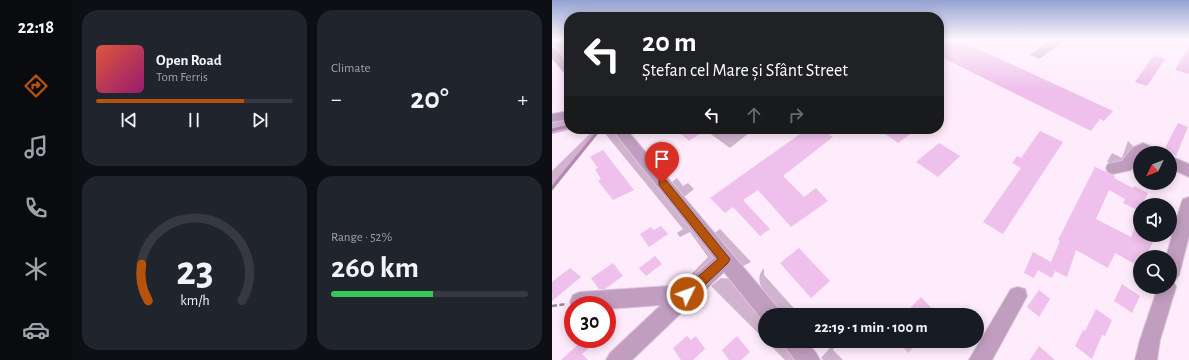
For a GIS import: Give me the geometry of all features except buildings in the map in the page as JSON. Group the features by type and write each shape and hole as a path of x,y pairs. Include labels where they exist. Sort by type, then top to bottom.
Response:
{"street":[{"path":"557,57 564,64"},
{"path":"552,118 564,116"},
{"path":"623,134 765,308"},
{"path":"1113,168 1126,166 1133,157"},
{"path":"1177,165 1189,171"},
{"path":"1177,250 1189,204"},
{"path":"617,360 725,259"},
{"path":"616,299 687,294"},
{"path":"1146,360 1150,340 1165,294"},
{"path":"980,360 1018,296"},
{"path":"799,348 809,360"}],"shaded area":[{"path":"564,119 564,131 552,134 552,122"},
{"path":"590,134 597,134 552,191 552,171"},
{"path":"605,134 615,134 713,256 711,265 682,290 676,290 708,257 690,232 680,237 677,233 683,229"},
{"path":"711,134 748,134 730,148"},
{"path":"1128,141 1133,146 1132,154 1125,164 1113,164 1107,162 1112,153 1122,158"},
{"path":"677,178 683,186 688,183 694,189 684,197 672,182"},
{"path":"720,229 751,262 741,267 713,234"},
{"path":"764,268 764,275 794,308 777,308 769,299 761,286 759,280 760,274"},
{"path":"721,278 732,279 758,309 758,333 711,286"},
{"path":"773,348 792,348 803,360 785,360"},
{"path":"830,348 834,348 833,350 843,360 823,360 821,358"}],"waterway":[{"path":"552,130 564,127"},
{"path":"552,188 596,134"}],"route":[{"path":"662,183 725,259 687,294"}]}
